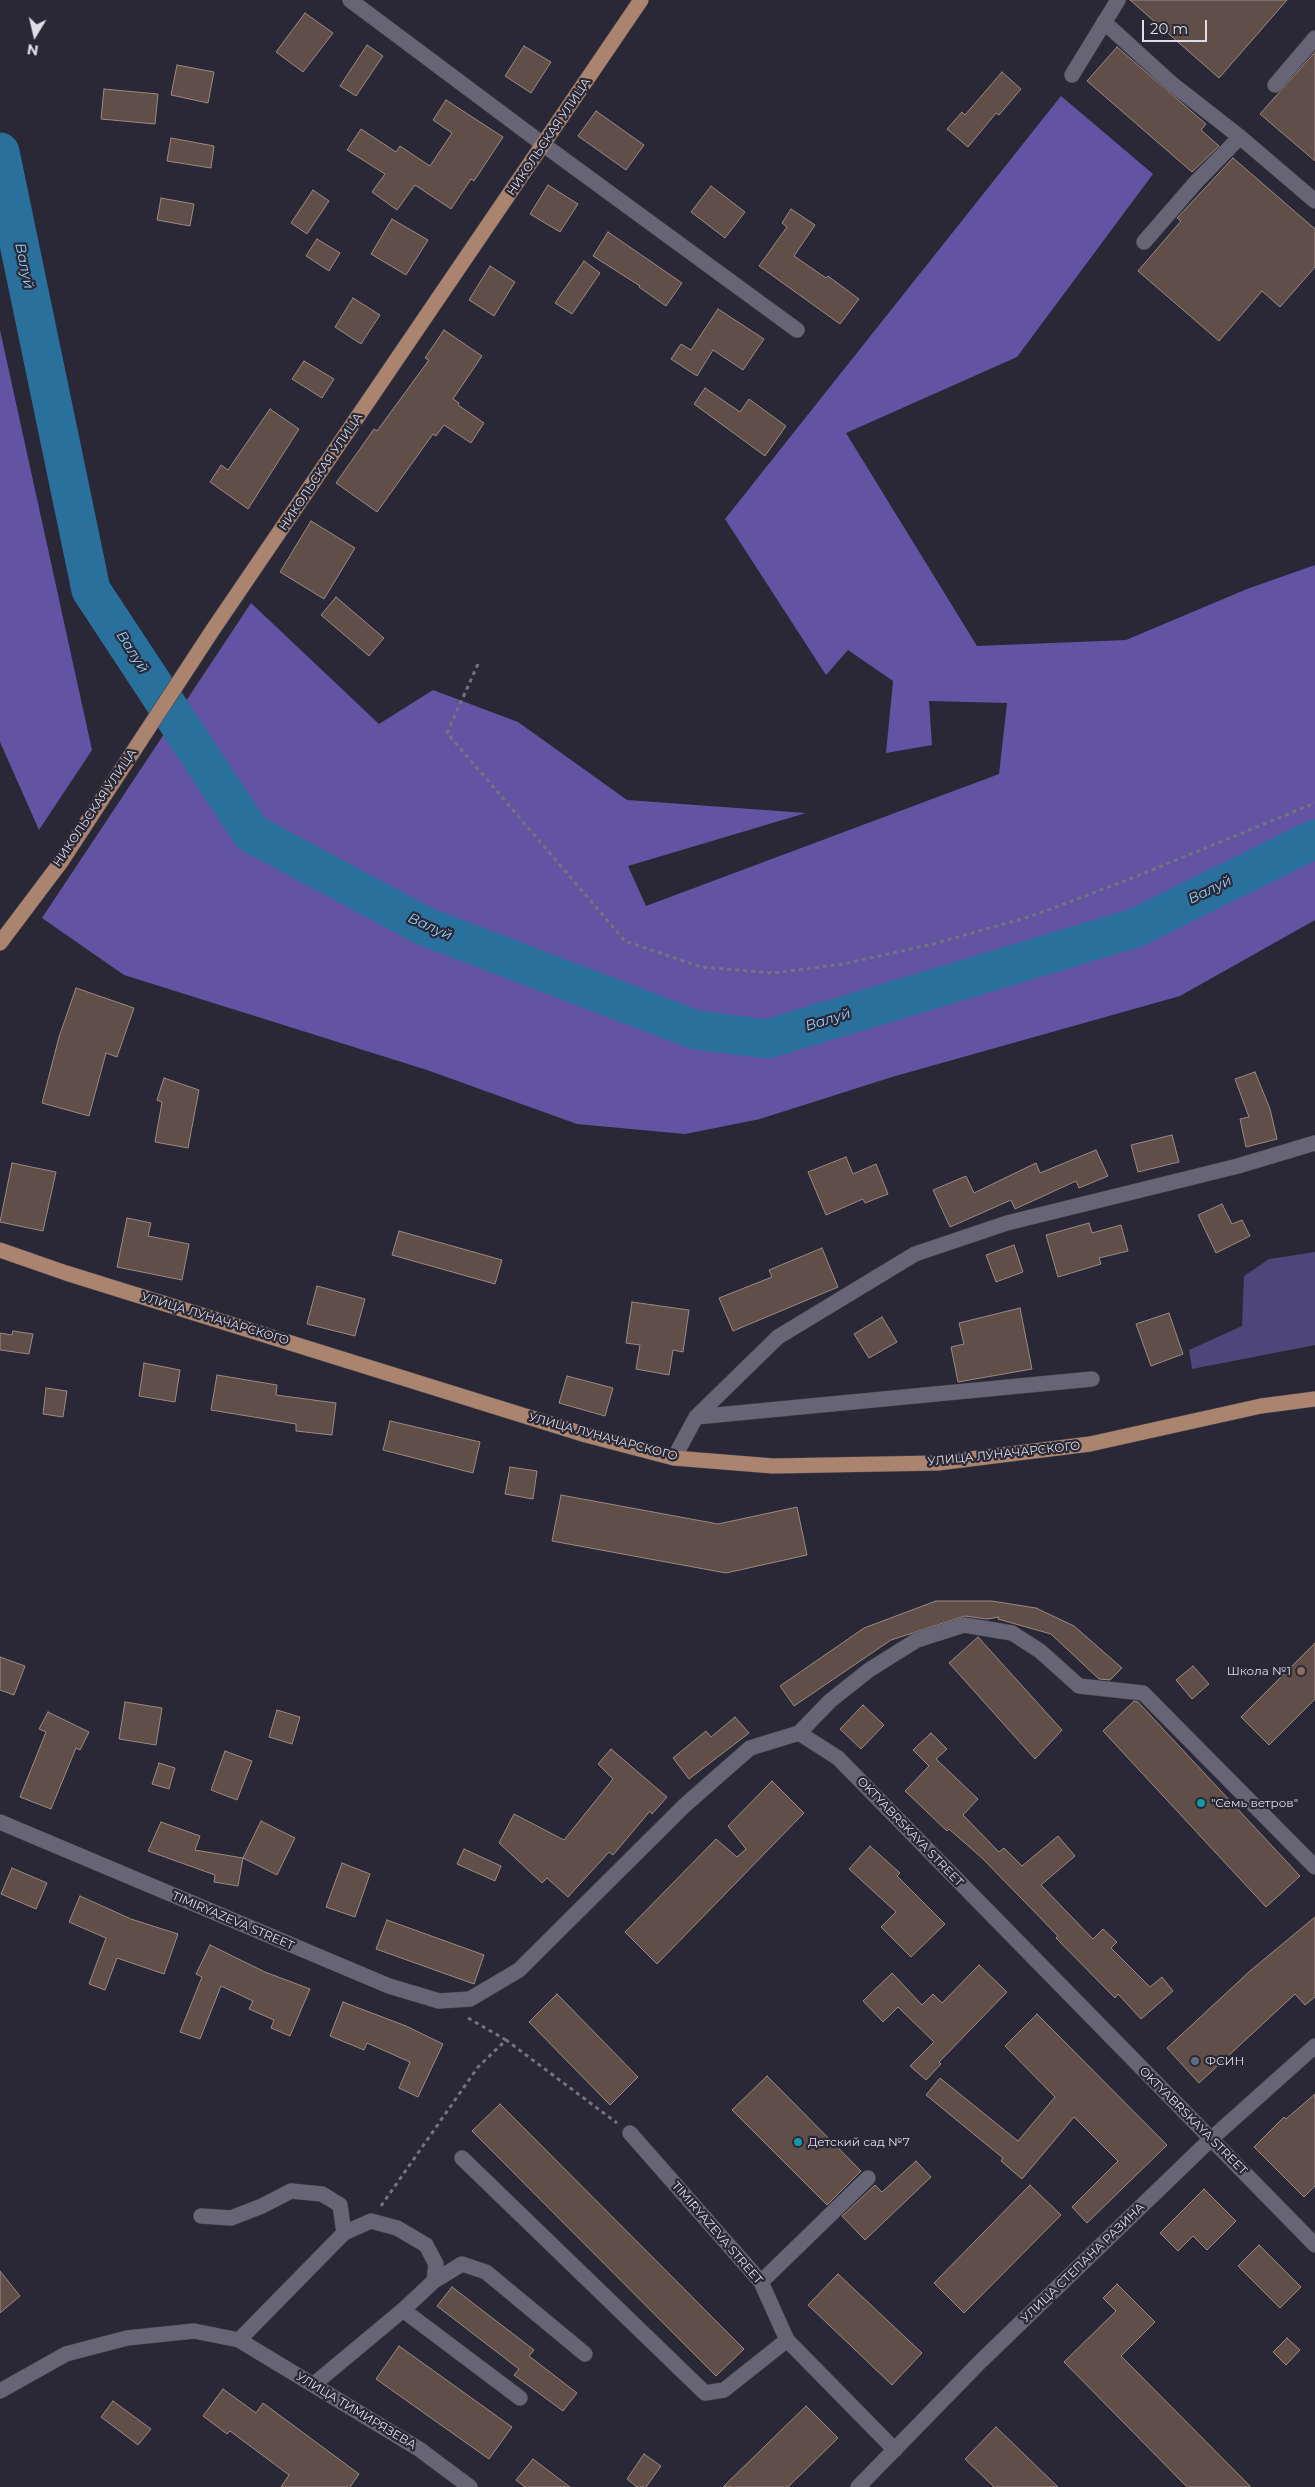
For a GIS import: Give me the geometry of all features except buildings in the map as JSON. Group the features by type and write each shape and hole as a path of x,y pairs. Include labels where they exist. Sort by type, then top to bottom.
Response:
{"main road":[{"name":"НИКОЛЬСКАЯ УЛИЦА","path":"3,933 60,862 212,631 642,0"},
{"name":"УЛИЦА ЛУНАЧАРСКОГО","path":"0,1250 66,1273 586,1435 674,1458 773,1466 938,1462 1090,1444 1261,1406 1315,1399"}],"street":[{"path":"350,0 544,145 798,330"},
{"path":"1072,75 1118,0"},
{"path":"1104,22 1171,83 1240,137 1315,200"},
{"path":"1275,85 1315,38"},
{"path":"1144,242 1197,181 1240,137"},
{"path":"674,1458 696,1417 778,1336 915,1254 1007,1223 1238,1166 1315,1143"},
{"path":"696,1417 1092,1379"},
{"path":"798,1732 830,1701 868,1670 917,1640 964,1625 1012,1633 1040,1651 1079,1686 1143,1693 1315,1868"},
{"name":"TIMIRYAZEVA STREET","path":"0,1822 371,1979 439,2001 470,1999 519,1970 684,1806 750,1748 798,1732"},
{"name":"OKTYABRSKAYA STREET","path":"798,1732 838,1758 1315,2244"},
{"name":"УЛИЦА СТЕПАНА РАЗИНА","path":"858,2487 981,2361 1211,2139 1315,2046"},
{"name":"TIMIRYAZEVA STREET","path":"630,2133 761,2282 787,2340 895,2450"},
{"path":"462,2158 705,2393 724,2390 787,2340"},
{"path":"761,2282 868,2178"},
{"path":"201,2216 231,2218 262,2206 291,2190 322,2194 340,2205 344,2233"},
{"path":"0,2391 66,2354 127,2338 194,2331 239,2340 344,2233 372,2221 397,2228 426,2246 436,2264 434,2281"},
{"path":"312,2385 403,2310 434,2281 462,2264 486,2272 585,2354"},
{"path":"403,2310 520,2398"},
{"name":"УЛИЦА ТИМИРЯЗЕВА","path":"239,2340 419,2449 470,2487"}],"path":[{"path":"478,664 446,734 625,940 701,967 773,973 843,964 933,944 1032,916 1139,876 1315,803"},
{"path":"439,2001 506,2040 630,2133"},
{"path":"372,2221 478,2067 506,2040"}],"shaded area":[{"path":"1061,96 1153,174 1017,357 846,433 977,646 1126,640 1247,589 1315,565 1315,920 1180,996 892,1077 760,1119 685,1134 577,1124 427,1070 124,975 42,918 251,603 379,724 433,690 518,722 627,800 806,813 628,866 646,906 999,774 1007,703 929,701 932,745 886,753 893,681 848,650 826,675 725,519"},
{"path":"0,330 92,750 39,830 0,742"},
{"path":"1315,1252 1315,1345 1192,1369 1189,1350 1242,1326 1244,1276 1269,1259"}],"waterway":[{"name":"Валуй","path":"0,152 91,590 251,833 424,926 696,1030 767,1039 1135,928 1315,839"}],"place":[{"name":"Школа №1","path":"1301,1671"},
{"name":"\"Семь ветров\"","path":"1201,1803"},
{"name":"ФСИН","path":"1195,2061"},
{"name":"Детский сад №7","path":"798,2142"}]}
